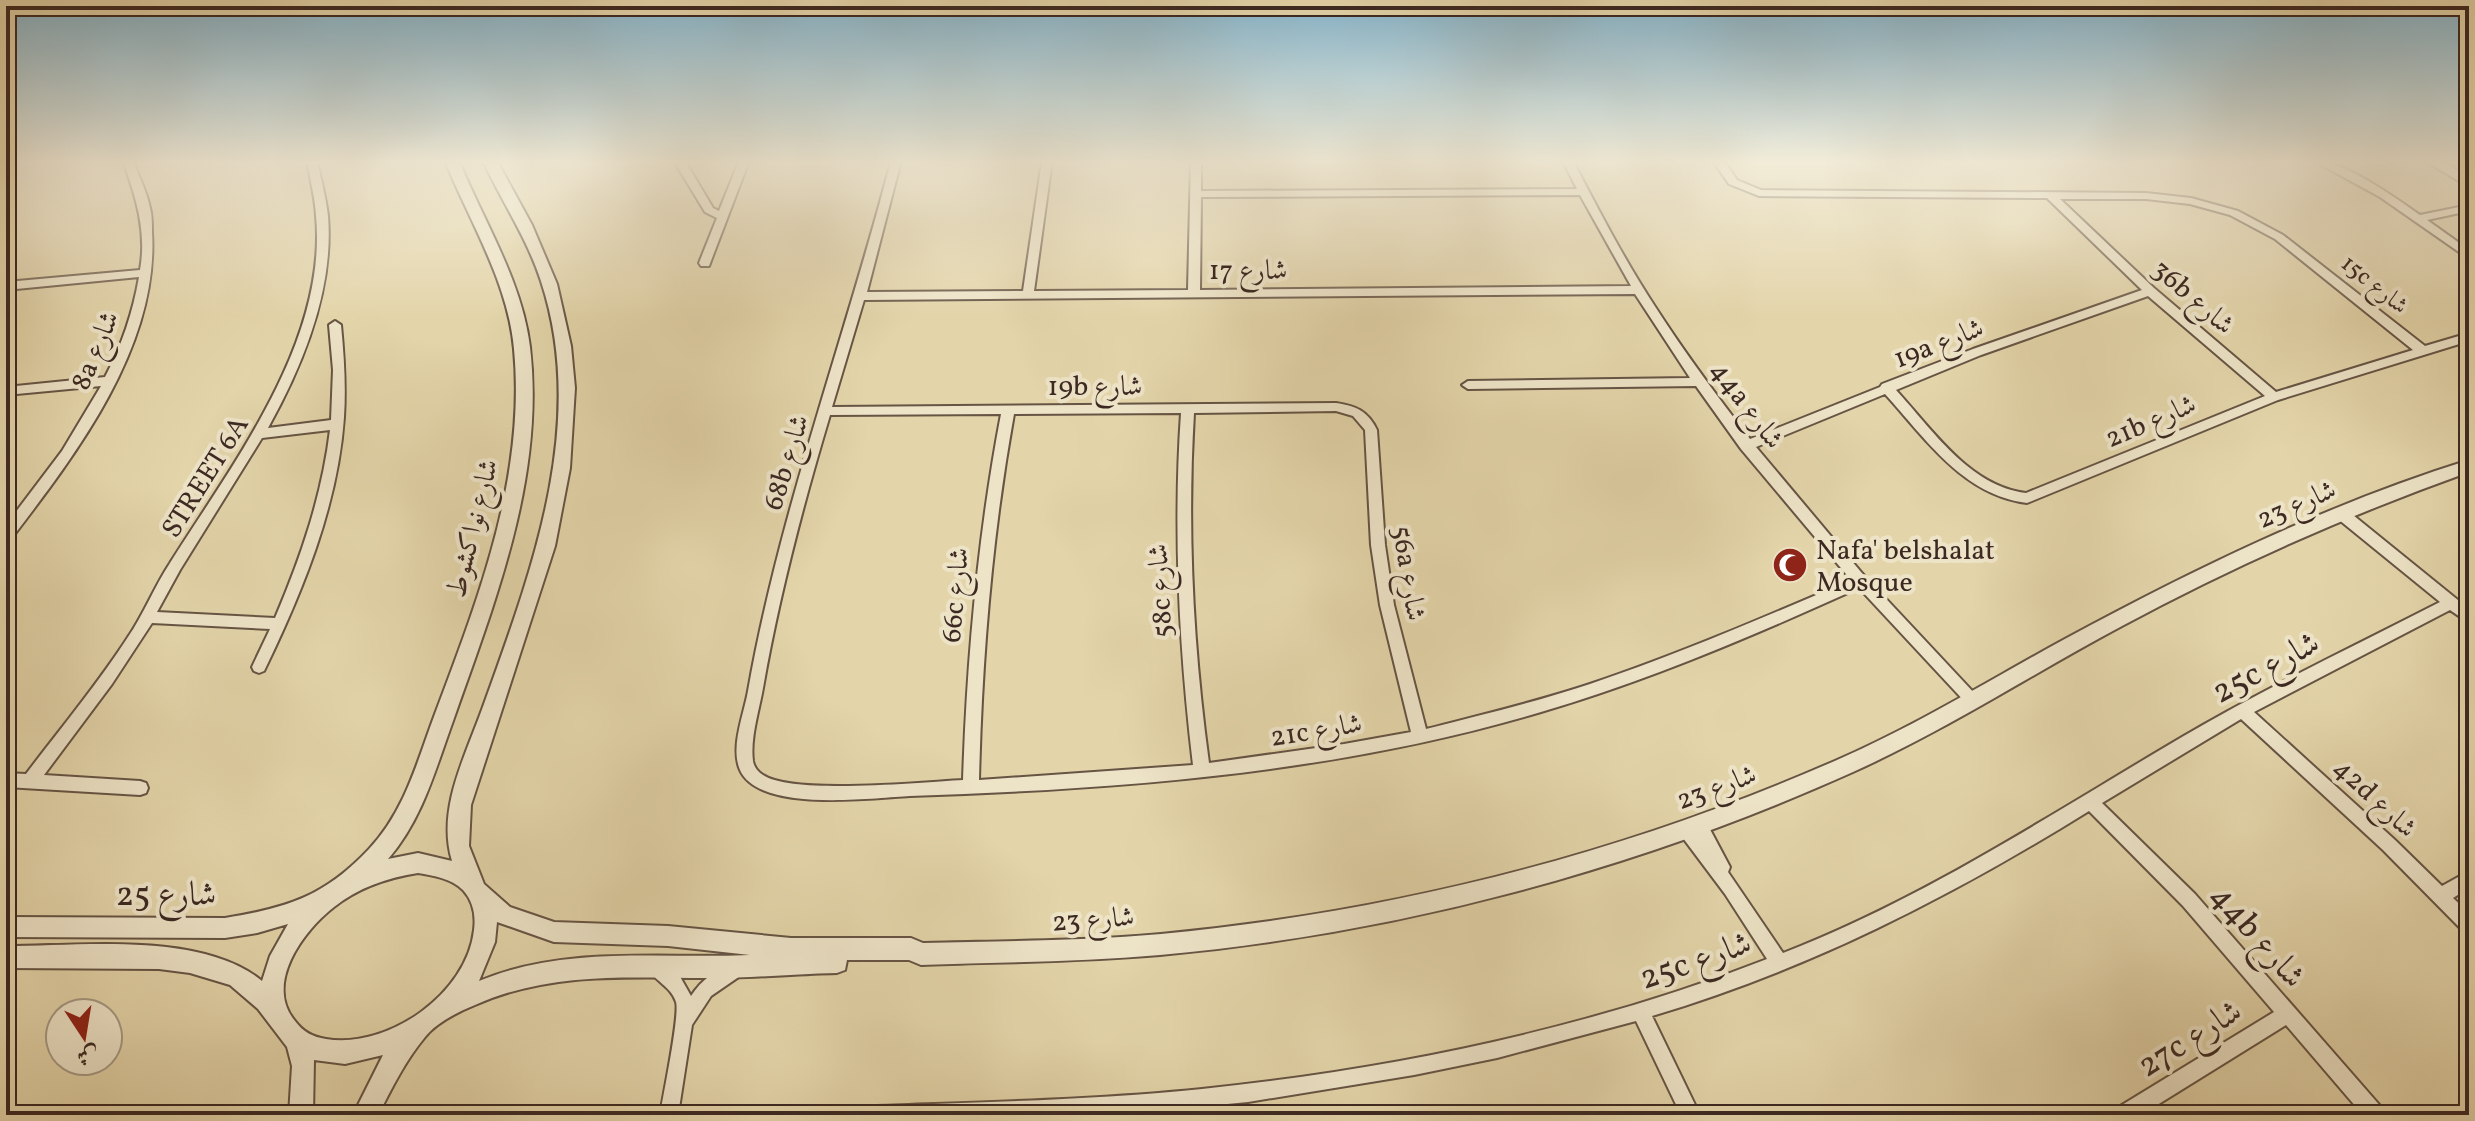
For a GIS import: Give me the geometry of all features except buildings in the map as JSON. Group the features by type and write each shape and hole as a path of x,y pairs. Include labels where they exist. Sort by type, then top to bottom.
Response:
{"street":[{"name":"8a شارع","path":"6,535 77,438 110,381 134,324 145,273 147,213"},
{"name":"STREET 6A","path":"30,781 121,659 176,565 219,504 260,434 288,378 315,293 322,231 321,213"},
{"name":"شارع نواكشوط","path":"344,887 386,846 412,803 501,554 521,455 525,393 515,307 503,269 477,213"},
{"path":"365,1115 392,1062 421,1025 444,1007 477,963 485,940 487,918 478,891 463,865 458,844 462,799 545,553 559,493 567,412 563,340 554,297 520,213"},
{"path":"716,213 723,217"},
{"path":"705,263 724,213"},
{"name":"68b شارع","path":"753,780 746,759 761,654 780,565 882,213"},
{"path":"1028,295 1040,213"},
{"path":"1194,294 1196,213"},
{"name":"44a شارع","path":"1594,213 1637,290 1746,446 1862,581 1926,649 1977,697"},
{"name":"36b شارع","path":"2069,213 2150,291 2274,397"},
{"name":"15c شارع","path":"2235,213 2289,244 2421,350"},
{"path":"2410,213 2469,255"},
{"path":"2419,219 2449,213"},
{"path":"6,286 145,273"},
{"name":"شارع 17","path":"860,296 1637,290"},
{"name":"19a شارع","path":"1746,446 1886,387 2150,291"},
{"path":"259,667 316,529 338,424 340,372 335,325"},
{"name":"21b شارع","path":"1886,387 1975,480 1994,493 2016,498 2035,495 2274,397 2469,337"},
{"path":"6,391 110,381"},
{"path":"1468,385 1699,382"},
{"name":"19b شارع","path":"825,411 1336,407 1364,416"},
{"name":"58c شارع","path":"1188,408 1182,496 1184,607 1202,771"},
{"name":"66c شارع","path":"971,787 978,614 985,540 1008,410"},
{"name":"56a شارع","path":"1364,416 1371,430 1375,517 1387,605 1420,737"},
{"path":"260,434 338,424"},
{"name":"شارع 23","path":"444,1007 487,986 530,972 572,965 740,967 910,958 921,954 1124,946 1326,920 1481,889 1692,827 1846,766 2166,595 2338,517 2469,466"},
{"path":"2338,517 2469,617"},
{"name":"21c شارع","path":"753,780 762,786 787,790 971,787 1202,771 1320,755 1420,737 1507,716 1633,677 1700,652 1862,581"},
{"name":"25c شارع","path":"876,1115 1123,1105 1246,1093 1372,1074 1495,1049 1640,1010 1779,963 1895,913 1960,879 2243,711 2451,603"},
{"path":"148,617 279,624"},
{"name":"42d شارع","path":"2243,711 2469,925"},
{"path":"6,780 140,788"},
{"name":"44b شارع","path":"2091,802 2189,900 2375,1115"},
{"path":"1692,827 1779,963"},
{"path":"274,1010 272,989 276,967 287,944 322,903 344,887 369,874 418,863 440,865 459,872 478,891"},
{"path":"2441,896 2469,879"},
{"name":"شارع 23","path":"478,891 502,914 554,932 668,936 806,950 911,949 921,954"},
{"name":"شارع 25","path":"6,927 225,928 289,915 322,903"},
{"path":"6,957 181,961 211,966 236,976 258,990 283,1028 297,1042 317,1050 367,1049 421,1025"},
{"path":"653,966 669,975 680,988 686,1006 669,1115"},
{"path":"685,1026 705,990 740,967"},
{"path":"1640,1010 1691,1115"},
{"name":"27c شارع","path":"2124,1115 2288,1014"},
{"path":"297,1042 304,1066 301,1115"}],"place":[{"name":"Nafa' belshalat Mosque","path":"1790,565"}]}
